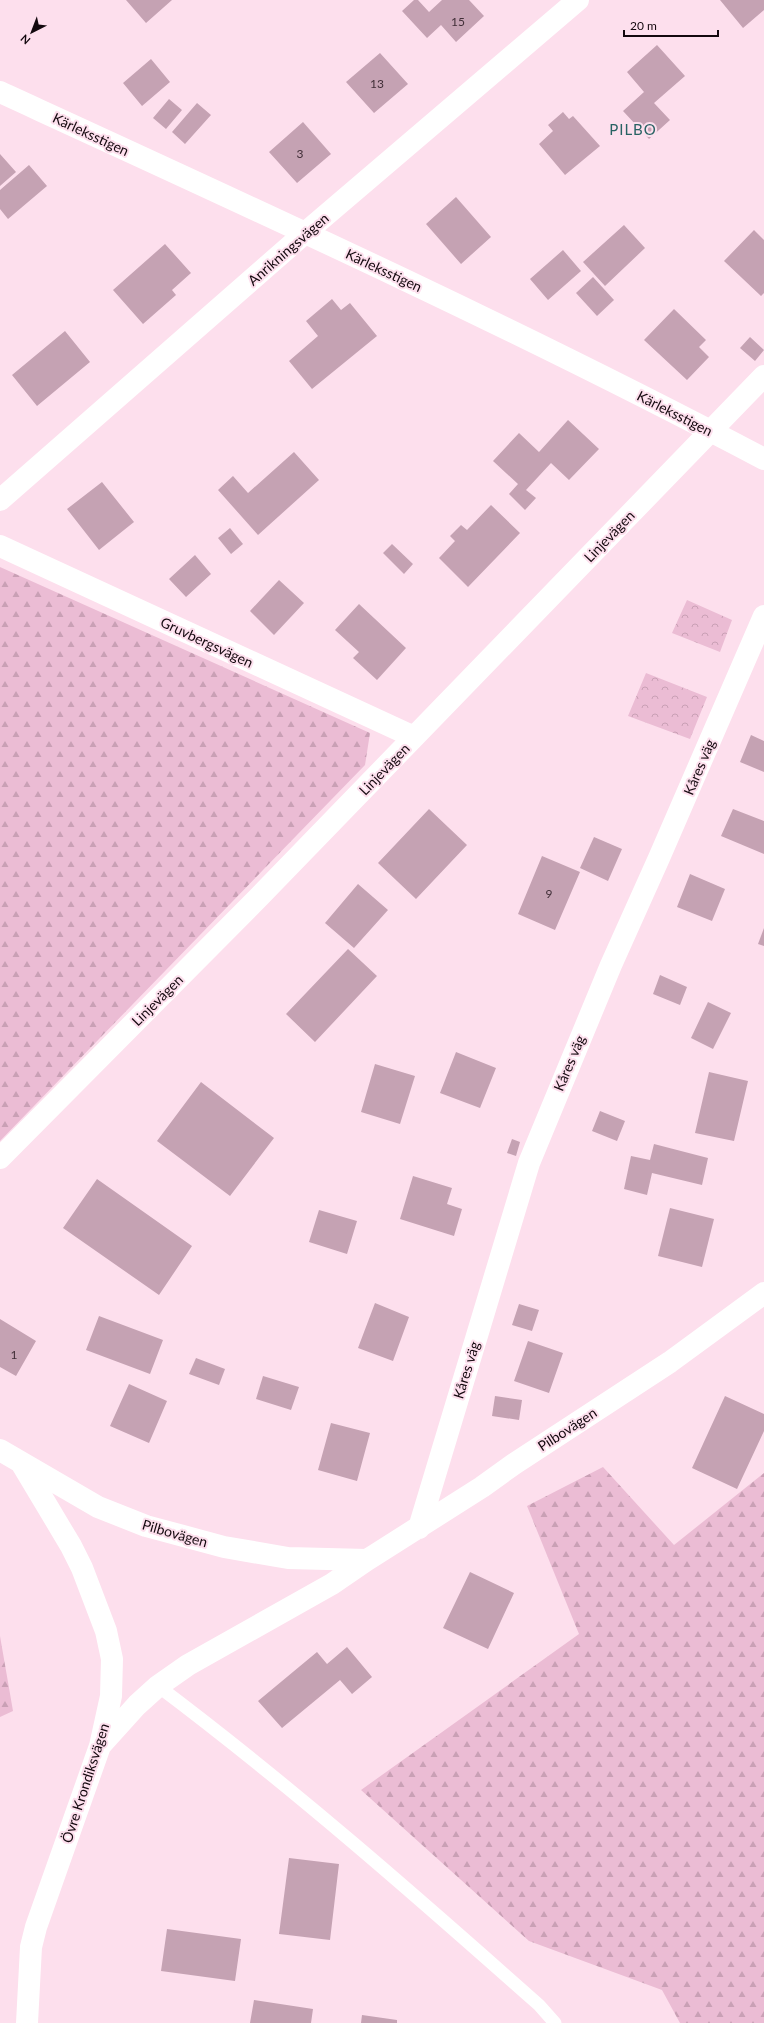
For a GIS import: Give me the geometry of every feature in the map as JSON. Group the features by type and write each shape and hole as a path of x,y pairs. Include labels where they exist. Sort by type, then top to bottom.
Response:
{"street":[{"name":"Anrikningsvägen","path":"0,500 305,234 578,0"},
{"name":"Kärleksstigen","path":"0,92 470,310 764,459"},
{"name":"Linjevägen","path":"0,1158 414,737 764,376"},
{"name":"Gruvbergsvägen","path":"0,546 414,737"},
{"name":"Kåres väg","path":"419,1528 529,1163 610,965 659,858 764,616"},
{"name":"Pilbovägen","path":"100,1746 137,1705 158,1686 188,1665 332,1584 367,1560 419,1528 670,1362 764,1293"},
{"name":"Pilbovägen","path":"0,1450 98,1507 146,1526 224,1547 288,1558 367,1560"},
{"name":"Övre Krondiksvägen","path":"22,1464 71,1546 82,1568 106,1631 112,1659 111,1696 100,1746 36,1927 32,1946 27,2023"}],"lane":[{"path":"158,1686 291,1789 539,2005 555,2023"}],"green space":[{"path":"0,567 370,733 365,765 0,1141"},
{"path":"687,600 732,620 720,652 672,633"},
{"path":"646,673 707,697 690,739 628,716"},
{"path":"603,1467 674,1545 764,1473 764,2023 680,2023 662,1990 529,1941 361,1790 579,1634 527,1506"},
{"path":"0,1636 13,1711 0,1717"}],"building":[{"path":"126,0 172,0 146,23"},
{"path":"414,0 418,0 429,12 442,0 469,0 484,16 456,42 441,25 427,38 402,11"},
{"path":"720,0 764,0 764,10 743,28"},
{"path":"657,45 685,76 654,103 670,120 649,139 623,111 644,92 627,72"},
{"path":"380,53 408,84 374,113 346,82"},
{"path":"151,59 170,82 142,106 123,83"},
{"path":"169,99 182,110 166,129 153,118"},
{"path":"197,103 211,115 185,144 172,132"},
{"path":"563,112 569,119 573,116 600,146 565,175 539,144 553,131 548,125"},
{"path":"303,122 331,154 297,183 269,152"},
{"path":"0,154 16,172 0,186"},
{"path":"29,165 47,186 8,219 0,209 0,190"},
{"path":"456,197 491,237 461,264 426,224"},
{"path":"624,225 645,248 605,286 583,262"},
{"path":"754,230 764,240 764,293 761,296 724,261"},
{"path":"165,244 191,273 172,290 176,295 143,324 113,290"},
{"path":"563,250 581,271 548,300 530,279"},
{"path":"593,277 614,300 597,316 576,293"},
{"path":"332,299 341,310 350,303 377,336 312,389 289,361 318,336 306,321"},
{"path":"674,309 706,340 699,347 709,357 687,380 644,340"},
{"path":"65,331 90,362 37,406 12,375"},
{"path":"750,337 764,350 755,361 740,348"},
{"path":"568,420 599,449 569,480 551,463 526,490 536,498 525,510 509,494 518,484 493,461 519,433 539,452"},
{"path":"294,452 319,480 258,535 218,490 233,476 248,493"},
{"path":"102,482 134,522 99,550 67,509"},
{"path":"491,505 520,533 468,587 439,558 455,541 450,536 461,525 467,530"},
{"path":"230,528 243,544 231,554 218,538"},
{"path":"392,544 413,564 404,574 383,553"},
{"path":"195,555 211,574 186,597 169,579"},
{"path":"279,580 304,603 274,635 250,611"},
{"path":"359,604 406,648 377,680 353,658 359,652 335,630"},
{"path":"751,735 764,741 764,772 740,762"},
{"path":"429,809 467,845 416,899 378,863"},
{"path":"733,809 764,821 764,854 721,836"},
{"path":"594,837 622,849 608,881 580,868"},
{"path":"542,856 580,872 555,930 518,914"},
{"path":"690,874 725,889 712,921 677,907"},
{"path":"358,884 388,910 354,948 325,923"},
{"path":"764,928 764,946 758,944"},
{"path":"348,949 377,976 315,1042 286,1014"},
{"path":"660,975 687,987 680,1005 653,994"},
{"path":"708,1002 731,1013 713,1049 691,1038"},
{"path":"456,1052 496,1068 480,1108 440,1093"},
{"path":"375,1064 415,1076 400,1124 361,1112"},
{"path":"709,1072 748,1081 734,1141 695,1133"},
{"path":"201,1082 274,1138 230,1196 157,1141"},
{"path":"600,1111 625,1121 617,1141 592,1131"},
{"path":"512,1139 520,1142 516,1156 507,1153"},
{"path":"654,1144 708,1158 702,1185 652,1173 647,1195 624,1189 631,1156 650,1160"},
{"path":"413,1176 452,1188 447,1204 462,1209 454,1236 400,1219"},
{"path":"97,1179 192,1246 159,1295 63,1228"},
{"path":"670,1208 714,1219 702,1267 658,1256"},
{"path":"319,1210 357,1221 347,1254 309,1242"},
{"path":"375,1303 409,1317 393,1361 358,1348"},
{"path":"519,1304 539,1310 532,1331 512,1325"},
{"path":"99,1316 163,1340 150,1374 86,1350"},
{"path":"0,1319 36,1341 16,1376 0,1367"},
{"path":"528,1341 563,1353 549,1393 514,1381"},
{"path":"196,1358 225,1369 219,1385 189,1374"},
{"path":"263,1376 299,1387 291,1410 256,1399"},
{"path":"129,1384 167,1401 149,1443 110,1426"},
{"path":"495,1396 522,1400 519,1420 492,1416"},
{"path":"725,1396 764,1414 764,1431 737,1489 692,1468"},
{"path":"331,1423 370,1433 357,1481 318,1470"},
{"path":"470,1572 514,1593 488,1649 443,1628"},
{"path":"347,1647 372,1677 352,1694 340,1680 282,1728 258,1701 317,1652 327,1664"},
{"path":"289,1858 339,1864 330,1940 279,1934"},
{"path":"167,1929 241,1939 235,1981 161,1971"},
{"path":"254,2000 313,2009 311,2023 250,2023"},
{"path":"362,2015 397,2020 397,2023 361,2023"}],"district":[{"name":"PILBO","path":"633,129"}]}
